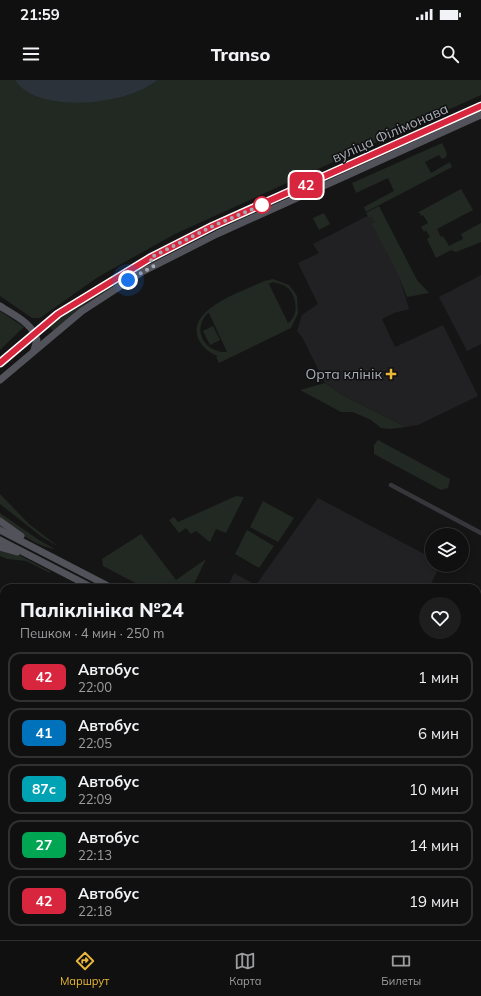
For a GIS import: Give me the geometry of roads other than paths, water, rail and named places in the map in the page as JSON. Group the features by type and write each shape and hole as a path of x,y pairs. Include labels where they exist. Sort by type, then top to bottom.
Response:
{"main road":[{"name":"вуліца Філімонава","path":"0,364 58,314 150,258 213,226 481,106"},
{"path":"470,111 473,119"},
{"name":"вуліца Філімонава","path":"0,380 94,302 154,266 217,234 481,115"},
{"path":"380,152 383,159"},
{"path":"331,173 335,181"},
{"path":"150,258 154,266"},
{"path":"0,306 27,324 35,333 37,343 33,352"},
{"path":"0,521 42,551"},
{"path":"0,530 104,584"},
{"path":"0,540 86,584"},
{"path":"0,548 30,556"}],"street":[{"path":"391,485 481,533"}],"place":[{"name":"Орта клінік","path":"391,374"}]}
